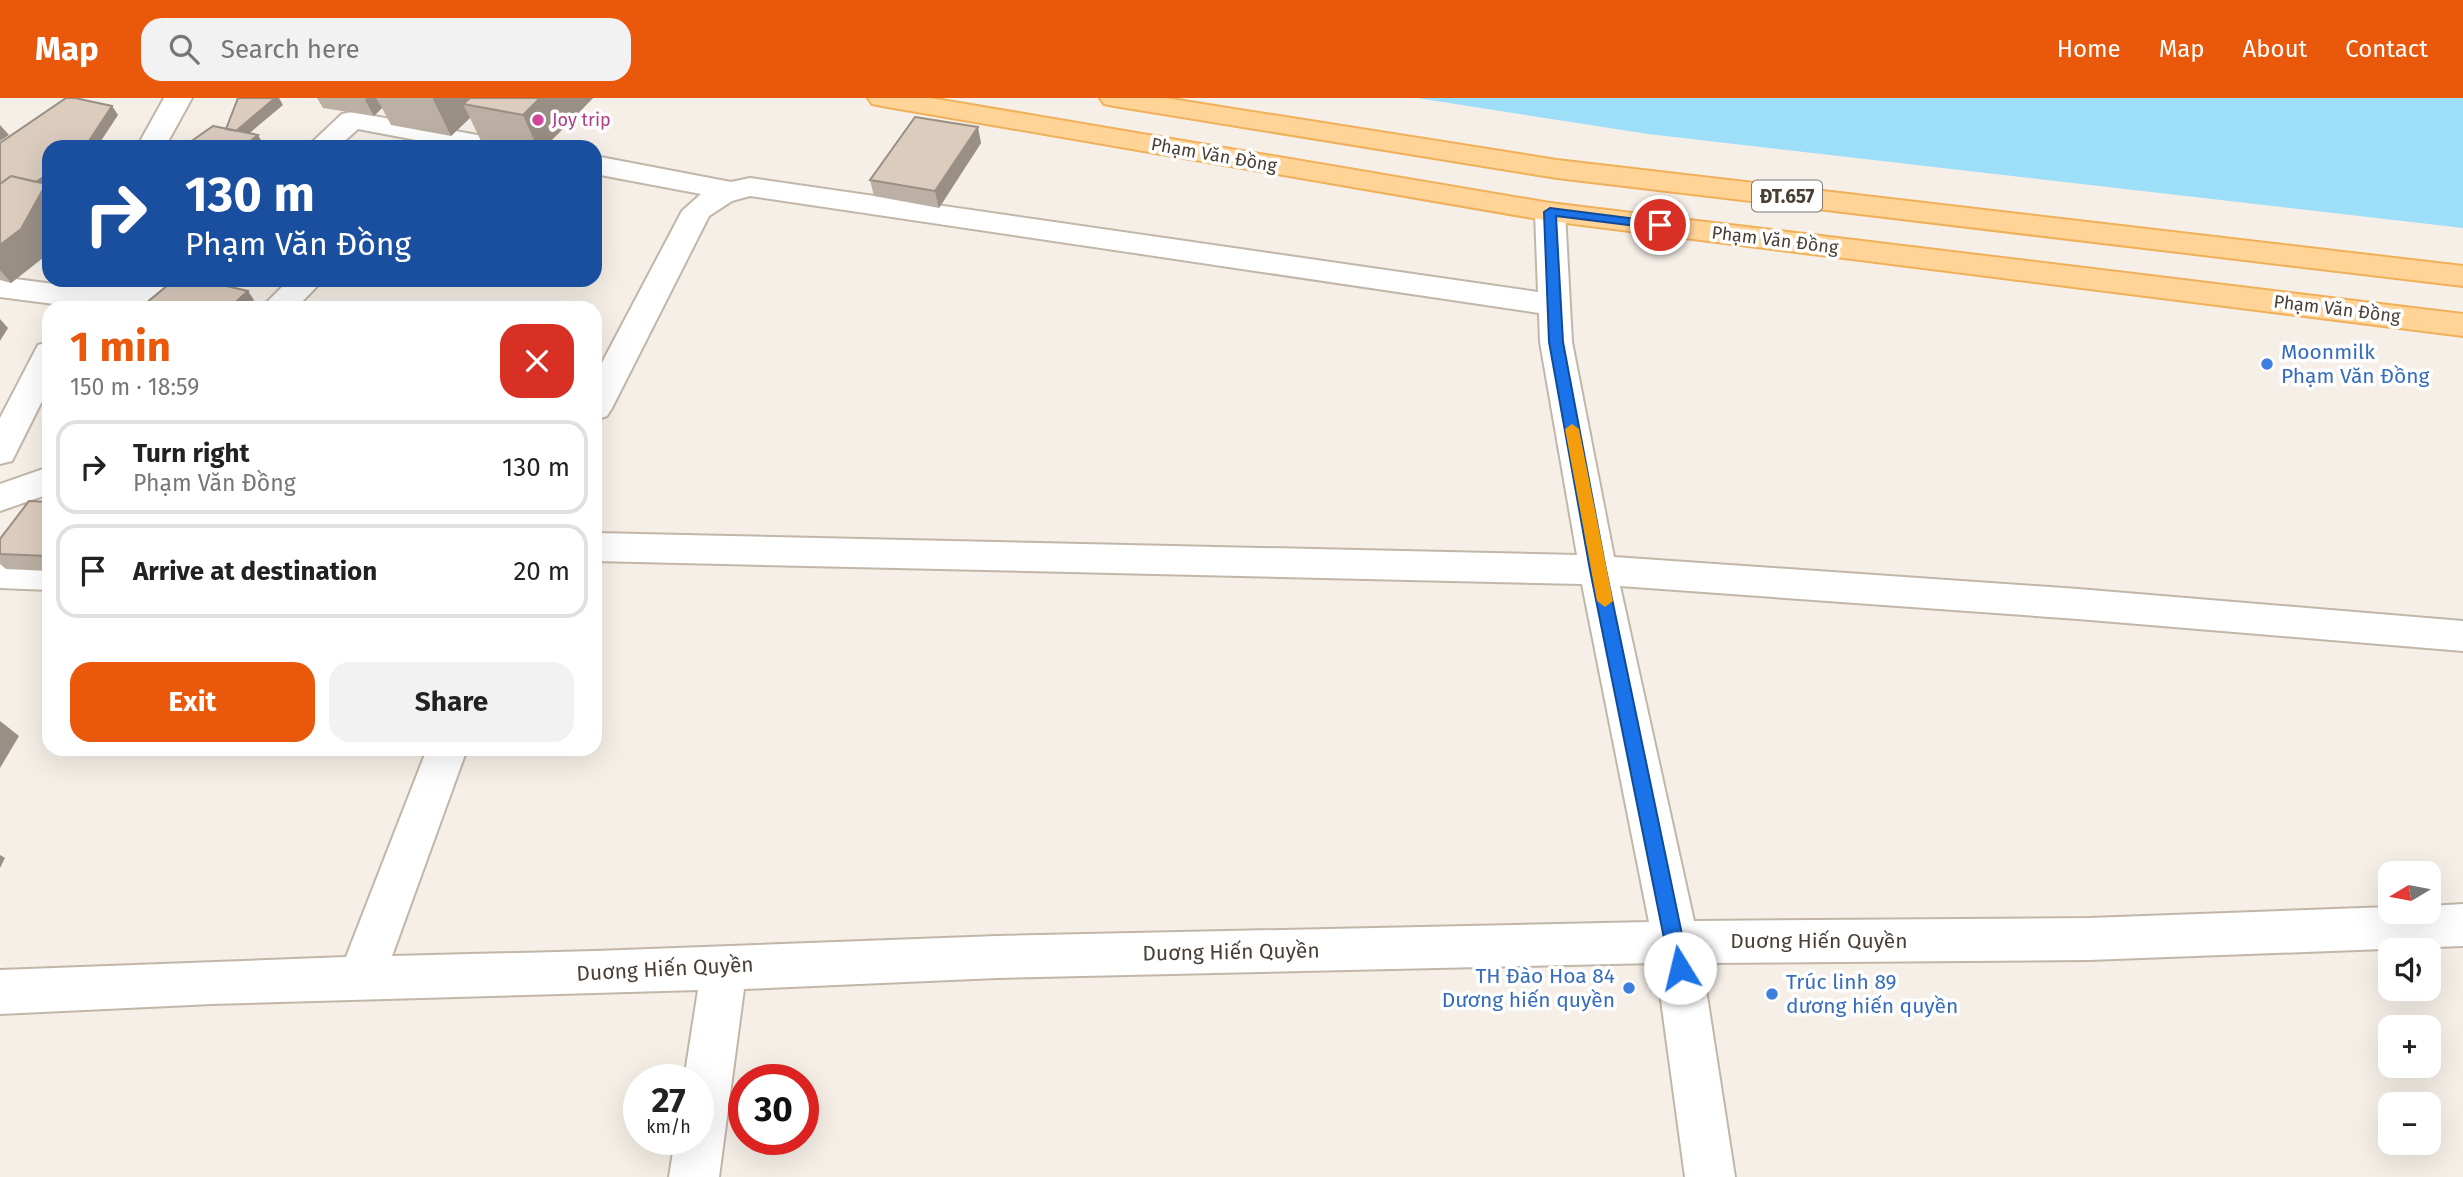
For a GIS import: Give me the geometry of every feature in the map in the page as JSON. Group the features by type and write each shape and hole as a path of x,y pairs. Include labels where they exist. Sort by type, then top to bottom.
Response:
{"main road":[{"name":"Phạm Văn Đồng","path":"882,98 1550,212 2463,325"},
{"name":"Phạm Văn Đồng","path":"1114,98 1557,170 2463,276"},
{"path":"1550,212 1557,170"}],"street":[{"path":"155,140 178,98"},
{"path":"459,140 486,115"},
{"path":"329,140 352,120 442,140"},
{"path":"602,166 728,190"},
{"path":"602,394 697,211 711,198 728,190 750,187 1554,305"},
{"path":"1550,212 1556,342 1598,570 1676,942 1710,1177"},
{"path":"0,287 77,295 155,295 164,287"},
{"path":"285,301 300,287"},
{"path":"0,452 42,367"},
{"path":"0,498 42,483"},
{"path":"602,547 1598,570 2092,605 2463,636"},
{"path":"0,574 42,576"},
{"path":"361,978 444,756"},
{"name":"Duơng Hiến Quyền","path":"0,992 361,978 595,973 723,966 1676,942 2089,939 2463,925"},
{"path":"694,1177 723,966"}],"water":[{"path":"1417,98 2463,98 2463,228 1648,134"}],"building":[{"path":"66,98 112,106 90,140 42,140 42,178 36,182 11,176 0,184 0,143"},
{"path":"238,98 275,98 236,131 226,129"},
{"path":"470,98 540,98 523,115 463,104"},
{"path":"915,117 978,127 935,191 870,180"},
{"path":"213,126 258,135 252,140 193,140"},
{"path":"11,176 42,183 42,191 21,229 0,245 0,184"},
{"path":"166,287 231,287 248,291 237,301 149,301"},
{"path":"29,501 42,502 42,556 0,554 0,539"}],"slow traffic":[{"path":"1572,429 1605,601"}],"place":[{"name":"Joy trip","path":"538,120"},
{"name":"Moonmilk Phạm Văn Đồng","path":"2267,364"},
{"name":"TH Đào Hoa 84 Dương hiến quyền","path":"1629,988"},
{"name":"Trúc linh 89 dương hiến quyền","path":"1772,994"}],"route":[{"path":"1660,225 1550,212 1556,342 1598,570 1680,968"}]}
